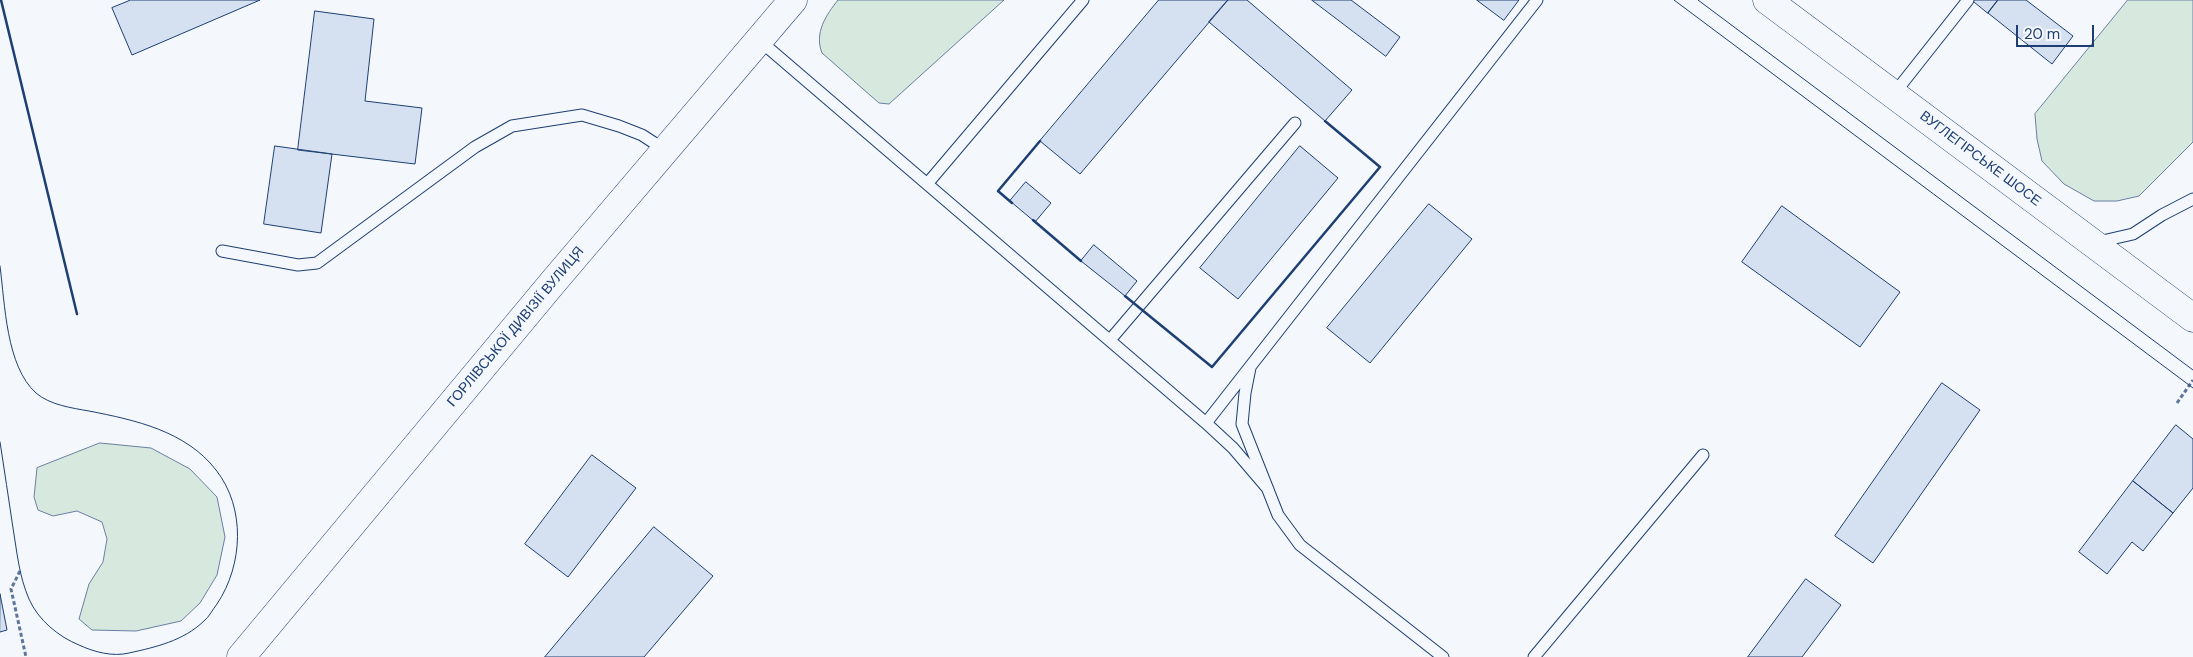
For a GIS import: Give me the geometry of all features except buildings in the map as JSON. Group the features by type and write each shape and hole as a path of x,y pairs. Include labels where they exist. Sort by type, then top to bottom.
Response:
{"main road":[{"name":"ГОРЛІВСЬКОЇ ДИВІЗІЇ ВУЛИЦЯ","path":"241,657 665,150 793,0"},
{"name":"ВУГЛЕГІРСЬКЕ ШОСЕ","path":"1767,0 2193,318"}],"lane":[{"path":"927,184 1083,0"},
{"path":"1206,422 1537,0"},
{"path":"1893,95 1968,0"},
{"path":"759,40 1206,422 1233,448 1268,489"},
{"path":"222,251 298,265 317,263 476,147 512,126 582,115 642,136 665,150"},
{"path":"1110,340 1295,123"},
{"path":"2093,243 2133,234 2162,215 2193,199"},
{"path":"1251,365 1245,393 1242,424 1278,515 1300,545 1442,657"},
{"path":"1534,657 1703,455"}],"path":[{"path":"2177,403 2193,380"},
{"path":"20,571 11,589 26,657"}],"shaded area":[{"path":"838,0 1004,0 889,104 879,103 822,53 819,38 820,31 829,12"},
{"path":"2128,0 2193,0 2193,142 2139,196 2117,201 2094,201 2064,184 2042,161 2037,139 2035,114"},
{"path":"100,443 151,448 190,469 217,497 225,537 217,575 200,603 181,621 136,631 92,630 79,619 89,584 103,562 107,539 102,522 77,511 53,516 38,510 34,497 37,468"}],"tram line":[{"path":"1674,0 2193,388"},
{"path":"1698,0 2193,370"},
{"path":"0,266 6,316 13,351 18,367 36,393 61,405 141,423 175,437 204,457 226,485 236,519 238,537 236,554 226,589 208,617 196,628 178,638 159,646 123,654 97,652 85,648 71,642 50,627 33,607 23,582 17,555 0,442"}],"wall":[{"path":"1,0 77,314"},
{"path":"1125,296 1212,367 1380,167 1325,121"},
{"path":"1012,203 998,191 1040,141"},
{"path":"1033,220 1081,261"}]}
